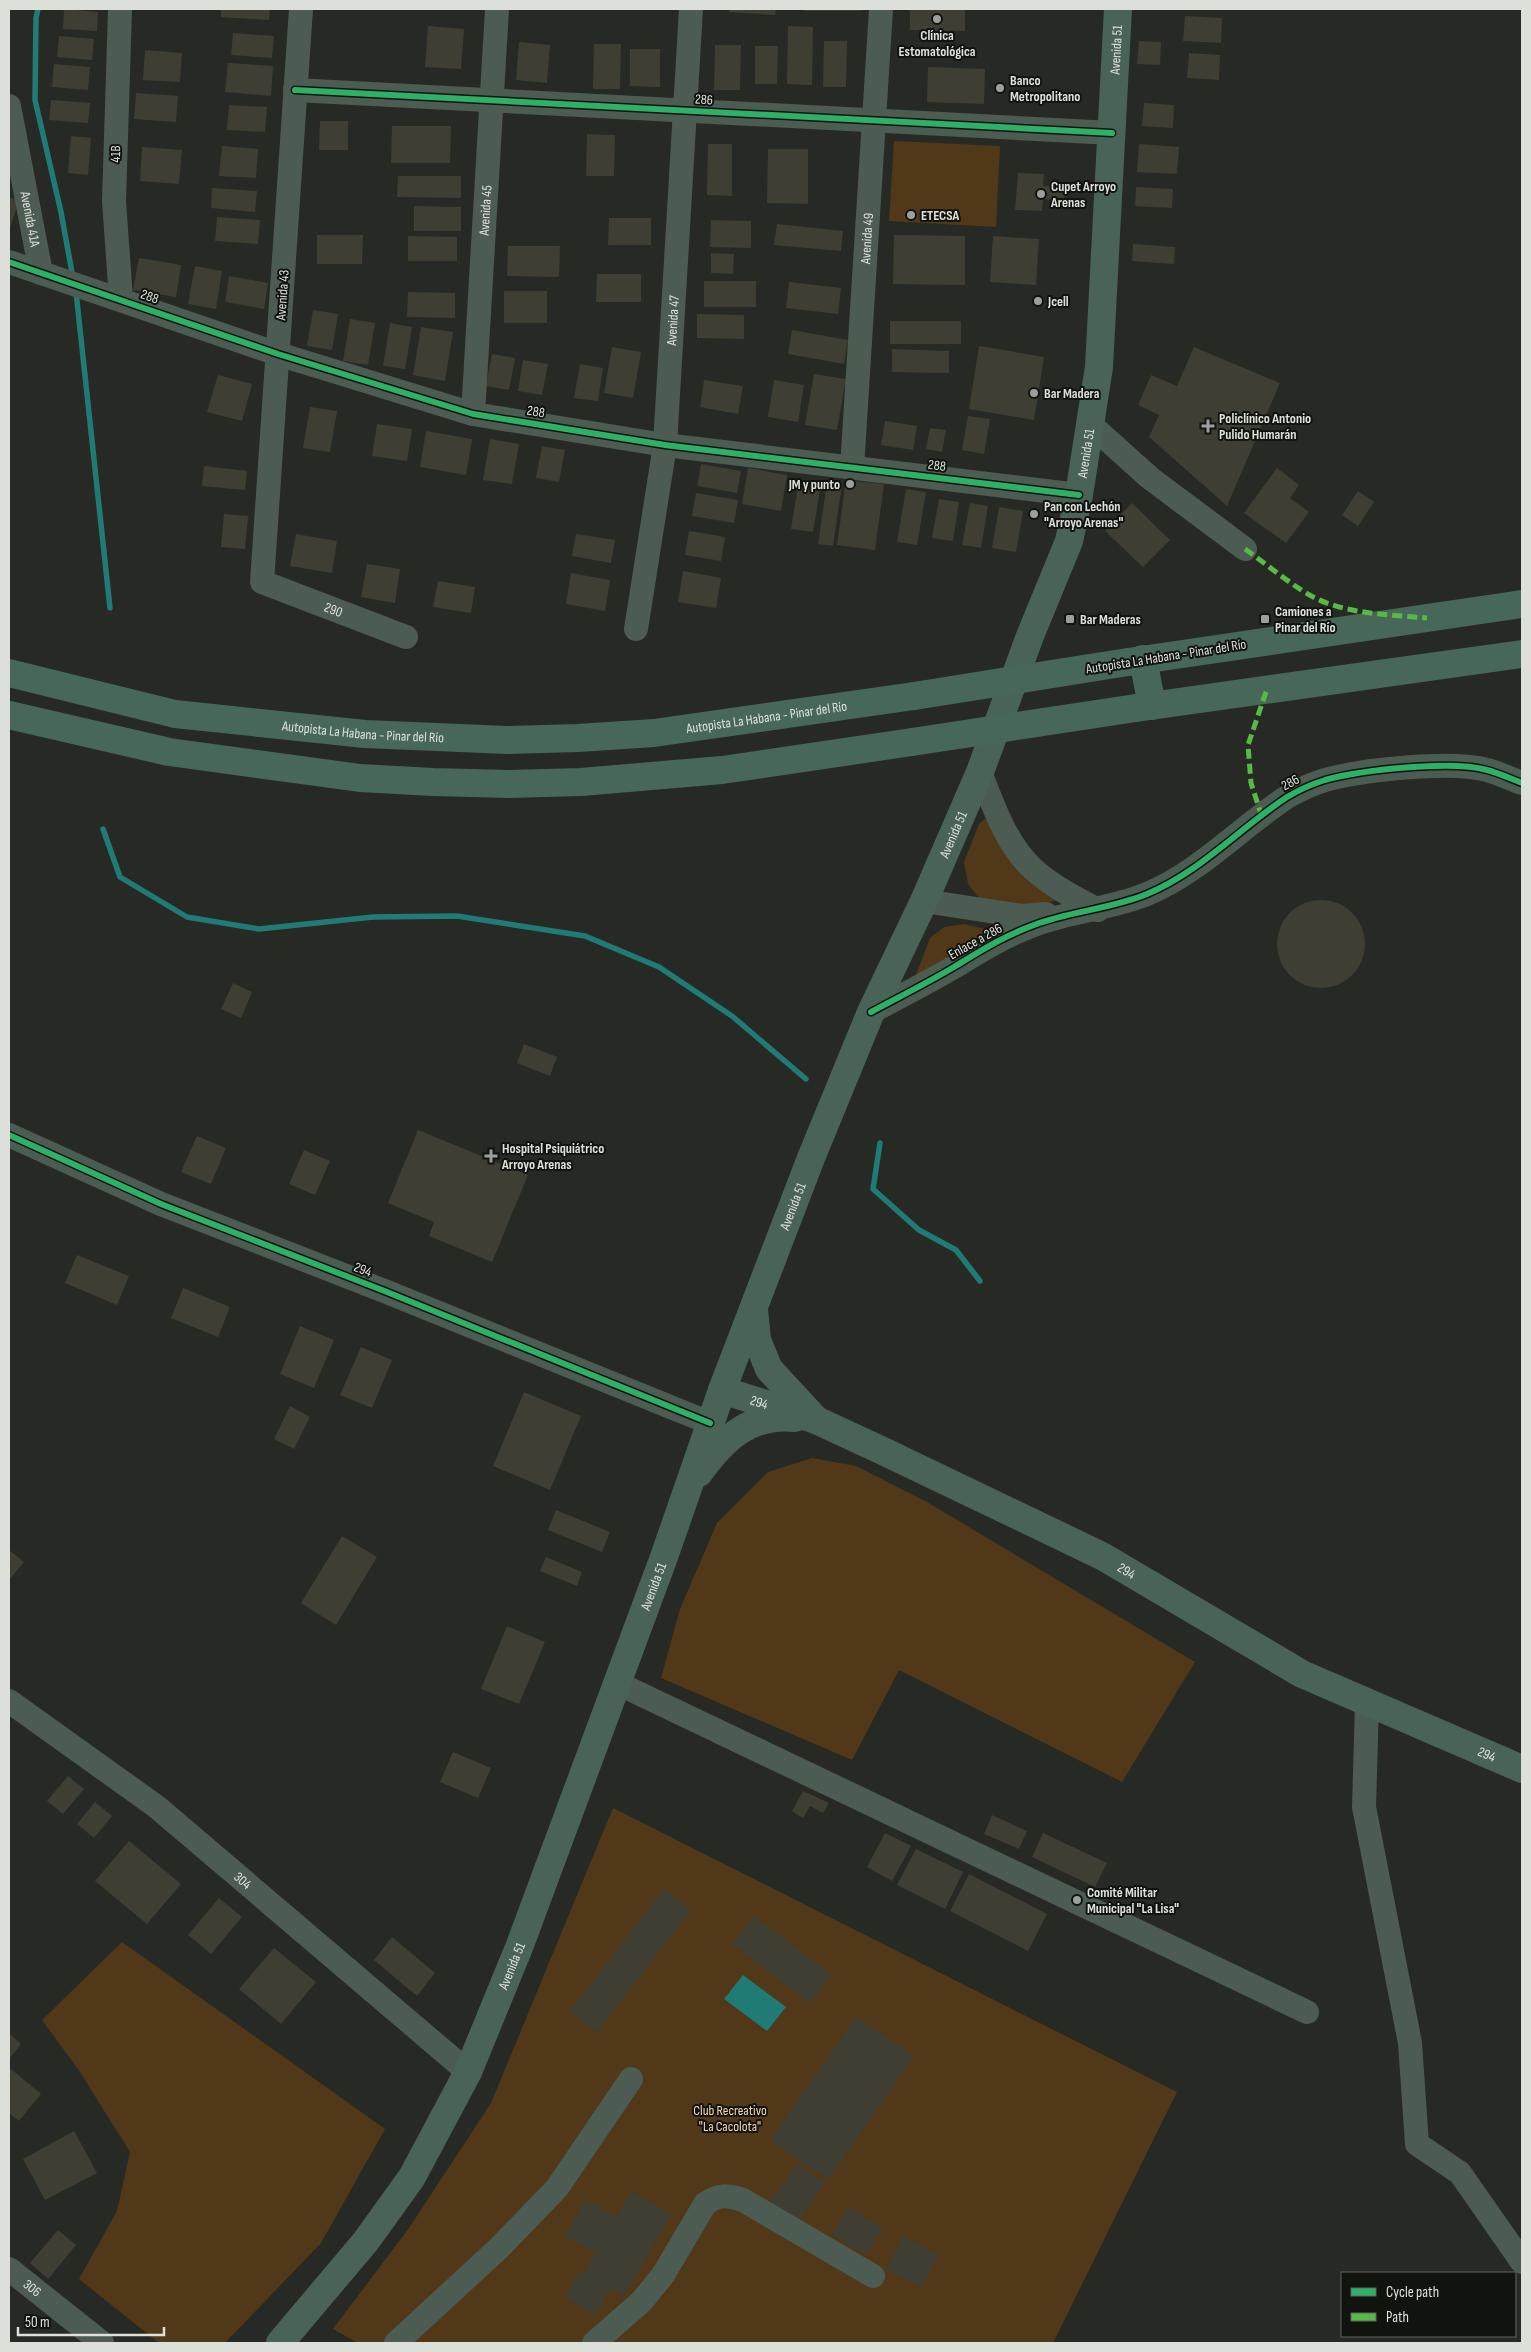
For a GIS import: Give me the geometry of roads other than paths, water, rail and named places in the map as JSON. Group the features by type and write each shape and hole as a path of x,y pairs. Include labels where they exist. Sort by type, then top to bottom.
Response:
{"highway":[{"name":"Autopista La Habana - Pinar del Río","path":"9,673 175,714 365,734 507,740 654,733 914,696 1136,660 1522,604"},
{"path":"9,715 169,752 360,778 509,784 581,782 722,770 1144,707 1522,654"},
{"path":"1136,660 1144,707"}],"main road":[{"name":"Avenida 51","path":"280,2343 366,2242 412,2177 468,2072 520,1945 754,1307 871,1012 924,901 980,772 1040,610 1069,541 1079,495 1099,367 1118,9"},
{"path":"754,1307 757,1340 769,1369 816,1420"},
{"name":"294","path":"722,1390 816,1420 1102,1556 1302,1674 1522,1769"},
{"path":"686,1491 716,1450 741,1429 777,1416 816,1420"}],"street":[{"name":"41B","path":"120,9 114,201 121,299"},
{"name":"Avenida 43","path":"262,582 301,9"},
{"name":"Avenida 45","path":"473,414 498,9"},
{"name":"Avenida 47","path":"636,629 664,445 691,9"},
{"name":"Avenida 49","path":"852,468 881,9"},
{"name":"286","path":"295,90 1112,133"},
{"name":"Avenida 41A","path":"9,106 41,273"},
{"name":"288","path":"9,262 278,354 473,414 664,445 1079,495"},
{"path":"1091,425 1150,478 1245,549"},
{"name":"290","path":"262,582 406,637"},
{"name":"286","path":"1098,910 1148,894 1184,874 1287,798 1306,787 1325,780 1430,766 1485,769 1522,783"},
{"path":"980,772 998,819 1032,869 1067,894 1098,910"},
{"name":"Enlace a 286","path":"924,901 974,911 1022,916 1098,910"},
{"name":"Enlace a 286","path":"871,1012 1002,938 1036,924 1098,910"},
{"name":"294","path":"9,1135 161,1204 382,1290 710,1423"},
{"path":"617,1683 1307,2012"},
{"name":"304","path":"9,1701 158,1807 468,2072"},
{"path":"1367,1702 1364,1807 1410,2043 1417,2144 1460,2173 1522,2262"},
{"path":"396,2343 499,2248 557,2188 631,2079"},
{"path":"594,2343 647,2295 663,2275 705,2204 713,2198 726,2195 743,2200 873,2276"},
{"name":"306","path":"9,2269 102,2343"}],"water":[{"path":"743,1975 786,2007 767,2031 724,1999"}],"waterway":[{"path":"38,9 36,18 35,100 61,212 73,278"},
{"path":"76,292 110,608"},
{"path":"103,829 120,877 187,917 259,929 373,917 457,916 585,936 659,967 732,1016 806,1079"},
{"path":"880,1143 873,1189 919,1230 956,1250 980,1281"}],"place":[{"name":"Clínica Estomatológica","path":"937,19"},
{"name":"Banco Metropolitano","path":"1000,88"},
{"name":"Cupet Arroyo Arenas","path":"1041,194"},
{"name":"ETECSA","path":"911,215"},
{"name":"Jcell","path":"1038,301"},
{"name":"Bar Madera","path":"1034,393"},
{"name":"Policlínico Antonio Pulido Humarán","path":"1208,426"},
{"name":"JM y punto","path":"850,484"},
{"name":"Pan con Lechón \"Arroyo Arenas\"","path":"1034,514"},
{"name":"Bar Maderas","path":"1070,619"},
{"name":"Camiones a Pinar del Río","path":"1265,619"},
{"name":"Hospital Psiquiátrico Arroyo Arenas","path":"491,1156"},
{"name":"Comité Militar Municipal \"La Lisa\"","path":"1077,1900"}],"park label":[{"name":"Club Recreativo \"La Cacolota\"","path":"730,2118"}]}
